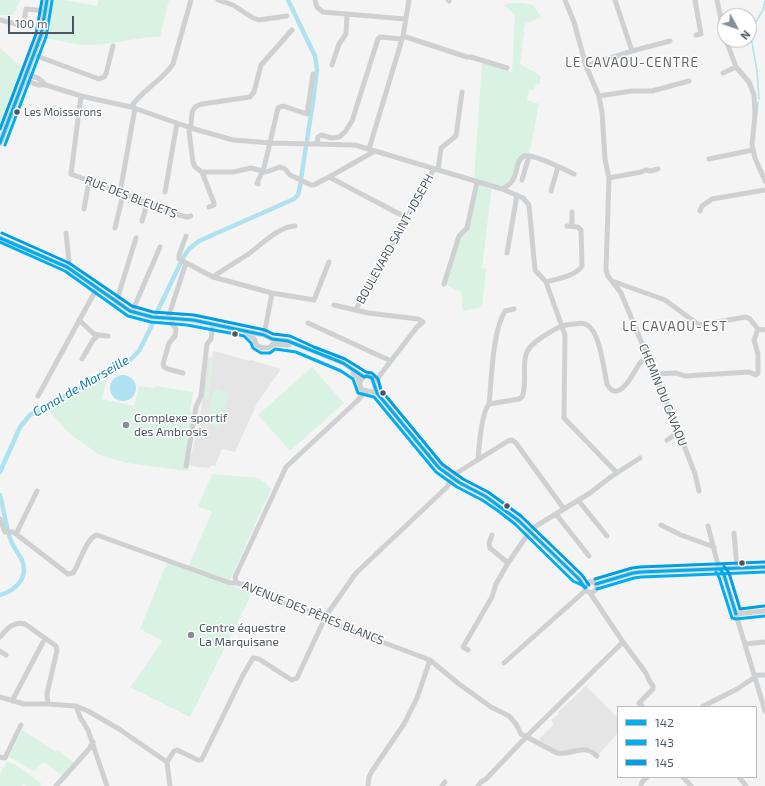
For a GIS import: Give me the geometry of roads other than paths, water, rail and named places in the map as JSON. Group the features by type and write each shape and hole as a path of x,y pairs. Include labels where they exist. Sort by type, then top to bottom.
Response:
{"main road":[{"path":"0,143 26,80 41,35 47,0"}],"street":[{"path":"115,228 122,194 133,107 140,95 168,70 172,64 191,0"},
{"path":"218,0 232,5 259,20 287,16"},
{"path":"315,0 317,7 323,12 405,19"},
{"path":"369,149 402,38 409,0"},
{"name":"CHEMIN DU CAVAOU","path":"565,0 574,22 586,66 599,96 604,122 605,159 609,178 606,264 608,276 621,293 679,432 695,474 699,491"},
{"path":"615,0 632,51"},
{"path":"695,0 701,34 696,35"},
{"path":"0,20 20,25 24,21 26,9 46,11"},
{"path":"332,65 339,44 346,34 347,14"},
{"path":"210,207 214,205 214,203 202,172 195,167 193,162 189,131 191,128 193,110 198,105 250,97 261,65 292,30"},
{"path":"314,143 321,135 339,138 352,121 378,39 380,37 402,38 507,68"},
{"path":"586,66 632,51 670,42"},
{"path":"34,55 99,79 104,77 106,74 113,46"},
{"path":"729,48 736,67 749,82 754,95 755,102 752,145 765,181"},
{"path":"30,67 38,78 46,85"},
{"path":"723,73 736,67"},
{"path":"258,184 257,183 263,171 271,143 278,108 280,106 307,114 313,74"},
{"path":"26,80 38,78"},
{"path":"26,80 38,85 46,85 81,96 133,107 191,128 233,140 271,143 356,145 502,189 523,198 529,205 535,270 546,282 565,335 564,418 617,473"},
{"path":"599,96 632,91 652,91 690,81"},
{"path":"436,169 441,148 456,136 462,92"},
{"name":"RUE DES BLEUETS","path":"81,96 71,174 147,204 187,217 190,216"},
{"path":"165,192 177,123"},
{"path":"709,159 753,150"},
{"path":"202,172 233,172 251,168 270,171 280,167 285,169 290,175 298,180 314,185 375,151"},
{"path":"502,189 512,183 521,157 524,156 529,156 574,174"},
{"path":"522,180 529,156"},
{"path":"551,192 558,167"},
{"name":"BOULEVARD SAINT-JOSEPH","path":"356,309 436,169"},
{"path":"609,178 658,169"},
{"path":"329,177 407,218"},
{"path":"84,209 90,181"},
{"path":"444,284 459,236 466,228 477,182"},
{"path":"700,211 702,206 712,199 765,190"},
{"path":"507,253 517,195"},
{"path":"142,221 147,204"},
{"path":"546,282 574,273 580,270 582,266 581,230 578,227 569,226 572,212"},
{"path":"213,277 289,226 295,226"},
{"path":"66,233 69,262 67,267"},
{"path":"186,236 179,255 183,261 213,277 272,293 314,300 329,262"},
{"path":"1,238 67,267 116,303 132,312 155,317 193,320 262,335 272,342 303,348 346,368 356,375 360,382 361,389 371,386"},
{"path":"116,303 136,238"},
{"path":"132,312 160,247"},
{"path":"183,261 170,318 176,330 175,336 169,343 163,364 164,367 168,369 183,373"},
{"path":"614,282 664,300 699,325 746,317 750,319 758,329 765,330"},
{"path":"38,396 97,288"},
{"path":"255,340 262,335 272,293"},
{"path":"236,582 235,577 286,467 357,401 371,386 417,327 423,322 418,319 368,313 334,305"},
{"path":"478,460 482,427 486,408 489,404 494,357 501,318 505,311 514,309"},
{"path":"79,320 94,334 108,336"},
{"path":"308,323 391,360"},
{"path":"489,404 519,399 522,397 525,386 525,357 527,351 543,337 561,326 585,324 591,328 600,345 607,384 611,390 615,391 622,389 639,364 648,357"},
{"path":"186,466 196,407 201,396 207,344 211,339 213,325"},
{"path":"655,374 676,373 685,376 749,372 756,375 758,373 758,354 754,340 758,329"},
{"path":"246,332 255,340 256,344 262,348 269,348 272,342"},
{"path":"82,360 93,340 99,335"},
{"path":"312,352 343,363 364,377 367,376 371,386 435,463 460,483 500,506 530,531 589,591"},
{"path":"360,382 364,377"},
{"path":"667,440 679,432"},
{"path":"170,786 167,762 174,751 177,750 198,760 201,760 204,757 250,661 253,658 259,659 292,680 297,678 323,622 323,616 328,613 356,574 447,487 456,474 508,441 512,440 516,443 564,509"},
{"path":"468,650 464,647 492,597 496,584 508,563 530,531 640,458"},
{"path":"16,534 37,491"},
{"path":"578,500 607,536"},
{"path":"556,514 589,556"},
{"name":"AVENUE DES PÈRES BLANCS","path":"0,519 4,530 16,534 68,574 73,573 88,542 92,537 97,535 230,583 236,582 266,596 323,616 329,622 430,660 490,707 509,716 516,724 521,734 557,753 561,754 583,749 592,751 597,756"},
{"path":"661,525 681,535 714,546"},
{"path":"708,526 765,711"},
{"path":"734,533 737,568"},
{"path":"492,535 489,543 490,548 508,563"},
{"path":"504,663 596,584 637,572 765,567"},
{"path":"579,580 594,582 596,584"},
{"path":"588,582 586,585 589,591 646,673 653,688 639,703 642,706"},
{"path":"736,614 765,611"},
{"path":"0,637 12,625 20,623 25,624 56,646 57,650 47,694 48,704"},
{"path":"12,701 43,642"},
{"path":"478,786 623,642"},
{"path":"745,644 765,642"},
{"path":"0,651 6,655"},
{"path":"368,786 369,777 372,771 408,717 417,698 430,660"},
{"path":"704,706 737,689 758,675 765,675"},
{"path":"0,697 24,704 76,706 88,711 119,729 167,762"},
{"path":"76,706 93,742 107,786"},
{"path":"0,758 5,758 21,725"},
{"path":"56,786 84,755 93,742"},
{"path":"684,778 692,786"},
{"path":"740,778 746,786"}],"water":[{"path":"123,375 132,379 136,388 132,397 123,401 114,397 110,388 114,379"}],"waterway":[{"name":"Canal de Marseille","path":"288,0 315,56 317,69 314,93"},
{"path":"759,99 757,71 751,37 754,25 763,10 765,1"},
{"name":"Canal de Marseille","path":"307,140 314,95"},
{"path":"757,113 758,102"},
{"name":"Canal de Marseille","path":"301,179 306,146"},
{"name":"Canal de Marseille","path":"182,259 189,249 199,241 294,199 298,195 301,182"},
{"name":"Canal de Marseille","path":"156,314 181,262"},
{"name":"Canal de Marseille","path":"0,472 20,427 30,415 128,362 139,351 153,323"},
{"name":"Canal de Marseille","path":"0,495 11,541 22,560 24,567 24,572 19,583 11,590 0,595"}],"place":[{"name":"Les Moisserons","path":"17,112"},
{"name":"Complexe sportif des Ambrosis","path":"126,425"},
{"name":"Centre équestre La Marquisane","path":"191,635"}],"district":[{"name":"LE CAVAOU-CENTRE","path":"632,63"},
{"name":"LE CAVAOU-EST","path":"675,327"}]}
